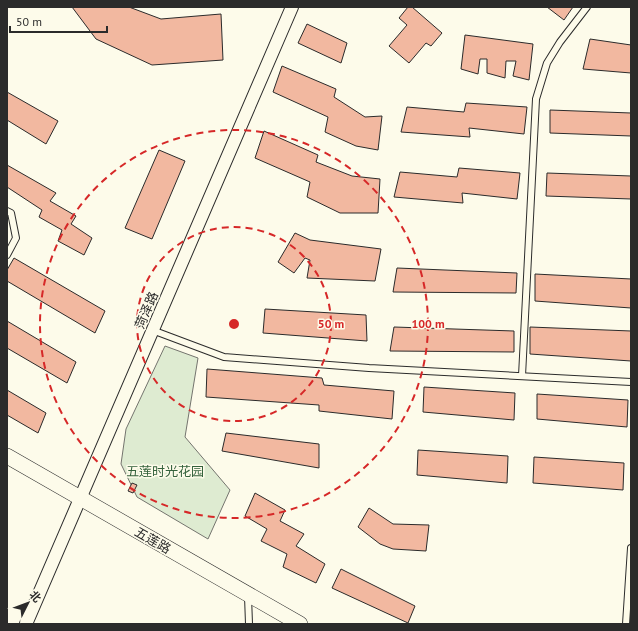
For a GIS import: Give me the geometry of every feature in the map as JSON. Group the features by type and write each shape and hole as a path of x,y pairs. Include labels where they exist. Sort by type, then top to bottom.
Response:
{"street":[{"name":"菏泽路","path":"26,624 79,498 292,7"},
{"name":"五莲路","path":"7,456 300,624"}],"lane":[{"path":"522,376 536,98 547,63 560,42 586,7"},
{"path":"7,211 12,213 16,238 7,255"},
{"path":"152,330 224,357 369,368 631,382"},
{"path":"626,624 631,548"},
{"path":"248,595 249,624"}],"green space":[{"name":"五莲时光花园","path":"165,346 198,358 185,437 230,490 208,539 137,497 121,464 126,429"}],"building":[{"path":"72,7 129,7 161,19 221,14 223,60 152,65 96,39"},
{"path":"408,7 412,7 442,33 431,46 426,43 409,63 389,46 407,25 399,18"},
{"path":"547,7 573,7 564,20"},
{"path":"307,24 347,43 341,63 298,43"},
{"path":"465,35 533,44 529,80 513,76 516,61 506,61 505,78 487,73 487,59 480,59 478,74 461,69"},
{"path":"590,39 631,45 631,73 583,69"},
{"path":"282,66 336,89 334,97 365,117 382,116 378,150 356,146 325,132 328,117 273,92"},
{"path":"7,92 58,121 46,144 7,120"},
{"path":"466,103 527,107 524,134 469,128 470,137 401,132 407,107 464,112"},
{"path":"550,110 631,113 631,136 550,133"},
{"path":"264,131 318,155 316,162 352,176 380,179 378,213 340,213 307,197 310,182 255,158"},
{"path":"159,150 185,161 152,239 125,228"},
{"path":"7,165 56,193 50,201 76,216 71,224 92,238 84,255 58,241 62,230 39,217 42,210 7,187"},
{"path":"459,168 520,173 517,199 462,193 463,203 394,197 400,172 457,177"},
{"path":"547,173 631,176 631,199 546,196"},
{"path":"295,233 310,240 381,249 375,281 307,278 310,260 305,258 294,273 278,262"},
{"path":"14,258 105,311 95,333 7,281 7,270"},
{"path":"397,268 517,273 516,293 393,292"},
{"path":"535,274 631,279 631,308 535,301"},
{"path":"265,309 366,315 367,341 263,333"},
{"path":"7,321 76,362 67,383 7,348"},
{"path":"394,327 514,331 514,352 390,351"},
{"path":"530,327 631,331 631,361 530,354"},
{"path":"207,369 322,378 324,385 394,391 392,419 319,411 319,405 206,397"},
{"path":"424,387 515,393 514,420 423,412"},
{"path":"7,390 46,413 38,433 7,415"},
{"path":"537,394 628,400 627,427 537,419"},
{"path":"226,433 319,444 319,468 222,451"},
{"path":"418,450 508,456 507,483 417,475"},
{"path":"534,457 624,463 623,490 533,483"},
{"path":"132,483 137,485 133,493 128,491"},
{"path":"255,493 285,510 280,521 304,534 296,546 325,564 316,583 283,567 287,554 261,541 267,529 245,516"},
{"path":"369,508 393,524 429,525 426,551 393,549 380,544 358,527"},
{"path":"341,569 415,606 408,623 332,588"}]}
